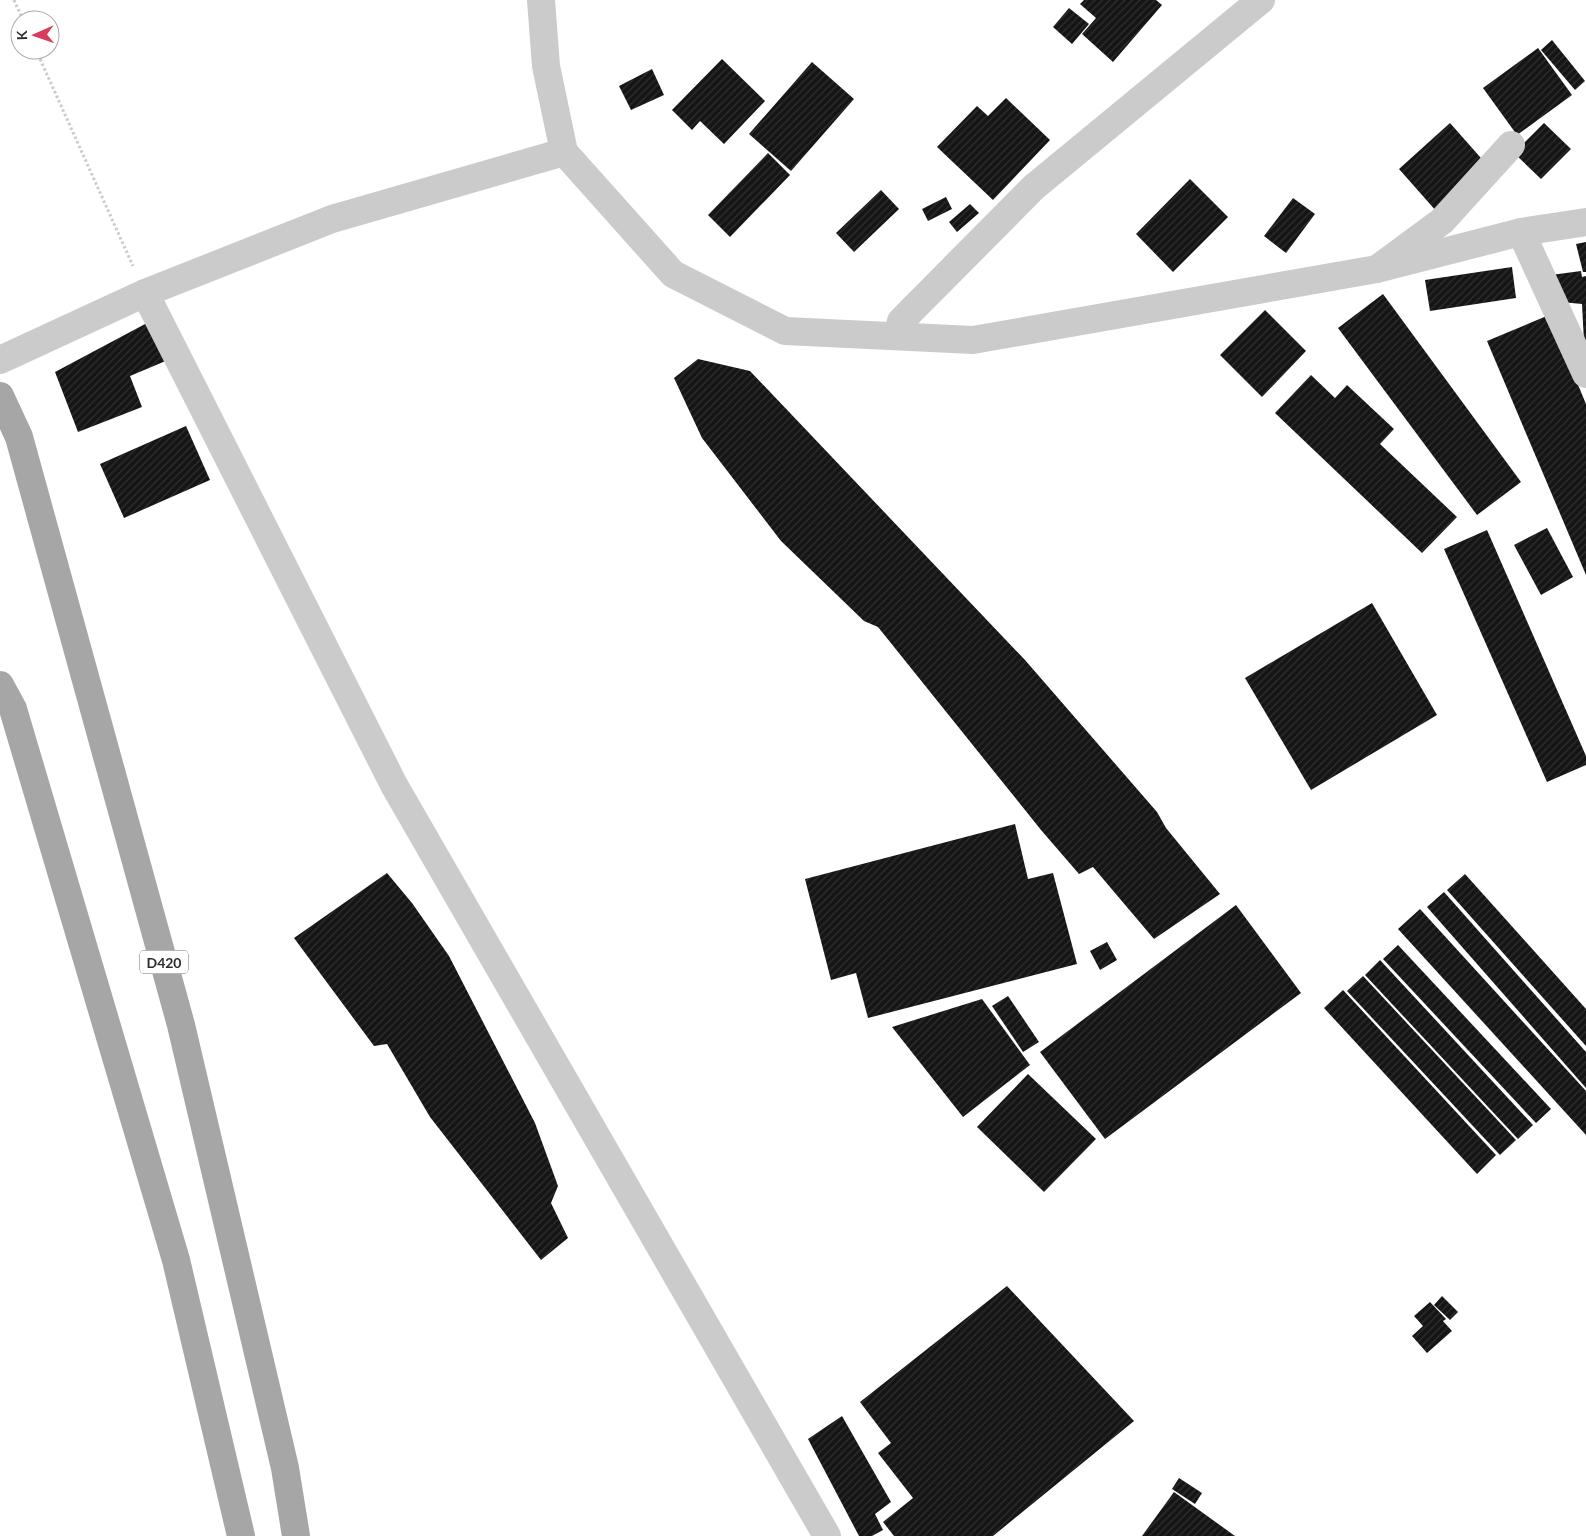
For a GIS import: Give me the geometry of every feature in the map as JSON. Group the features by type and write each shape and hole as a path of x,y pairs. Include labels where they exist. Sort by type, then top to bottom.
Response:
{"main road":[{"name":"D420","path":"0,396 19,437 181,1025 285,1468 296,1536"},
{"path":"0,685 13,709 176,1260 242,1536"}],"street":[{"path":"540,0 546,66 564,152 673,274 785,331 973,340 1377,269 1521,232 1586,222"},
{"path":"897,336 902,321 1034,187 1261,0"},
{"path":"1377,269 1442,221 1511,145"},
{"path":"0,360 144,293 332,219 564,152"},
{"path":"1521,232 1586,374"},
{"path":"144,293 394,785 827,1536"}],"path":[{"path":"40,60 144,293"}],"building":[{"path":"1084,0 1156,0 1162,5 1113,62 1082,34 1096,18 1080,4"},
{"path":"1069,8 1089,24 1072,44 1053,27"},
{"path":"1552,40 1585,81 1575,90 1541,50"},
{"path":"1538,48 1572,95 1517,135 1483,88"},
{"path":"722,59 765,101 724,144 700,121 692,130 672,110"},
{"path":"812,62 854,99 791,171 749,134"},
{"path":"652,69 664,95 631,110 619,86"},
{"path":"1006,98 1050,140 993,200 937,147 977,106 988,116"},
{"path":"1450,123 1488,166 1437,212 1399,169"},
{"path":"1544,123 1571,149 1541,179 1514,153"},
{"path":"768,153 790,175 730,237 708,215"},
{"path":"1190,179 1228,217 1173,272 1136,234"},
{"path":"881,190 899,209 854,252 836,233"},
{"path":"946,197 952,209 928,221 922,209"},
{"path":"1293,198 1315,214 1286,253 1264,236"},
{"path":"970,204 979,213 957,232 949,222"},
{"path":"1586,242 1586,272 1583,272 1576,244"},
{"path":"1512,267 1516,298 1430,311 1425,280"},
{"path":"1581,271 1582,277 1586,276 1586,342 1584,342 1582,304 1561,302 1551,275"},
{"path":"1383,294 1521,482 1477,515 1338,328"},
{"path":"1265,310 1306,351 1262,397 1220,355"},
{"path":"1549,315 1586,404 1586,575 1487,341"},
{"path":"147,323 168,360 130,376 142,407 78,432 55,372"},
{"path":"698,359 750,371 1025,660 1157,812 1166,828 1220,894 1154,939 1093,867 1079,874 1041,830 878,627 864,621 781,541 702,438 674,378"},
{"path":"1311,375 1335,398 1347,385 1394,429 1380,444 1457,517 1422,553 1275,413"},
{"path":"186,426 210,480 124,518 100,464"},
{"path":"1547,528 1573,577 1541,595 1514,545"},
{"path":"1487,530 1586,756 1586,765 1547,782 1444,549"},
{"path":"1372,603 1437,715 1311,790 1245,678"},
{"path":"1015,824 1028,879 1053,873 1077,964 868,1018 856,973 831,980 805,879"},
{"path":"387,873 412,903 449,956 535,1123 558,1186 551,1203 568,1238 541,1260 430,1117 387,1044 374,1046 294,938"},
{"path":"1465,874 1586,1009 1586,1046 1447,890"},
{"path":"1444,892 1586,1052 1586,1088 1427,907"},
{"path":"1236,905 1301,993 1105,1139 1040,1052"},
{"path":"1420,909 1586,1091 1586,1135 1398,929"},
{"path":"1107,942 1117,960 1100,970 1090,951"},
{"path":"1398,945 1551,1109 1536,1123 1383,959"},
{"path":"1380,960 1533,1125 1518,1139 1365,975"},
{"path":"1363,976 1516,1140 1500,1155 1347,991"},
{"path":"1343,990 1496,1155 1477,1174 1324,1008"},
{"path":"1008,996 1039,1042 1023,1052 992,1006"},
{"path":"982,999 1030,1065 963,1117 892,1027"},
{"path":"1028,1074 1096,1139 1044,1192 977,1127"},
{"path":"1007,1286 1134,1421 993,1536 894,1536 883,1522 913,1498 878,1453 891,1443 860,1402"},
{"path":"1442,1296 1458,1312 1450,1320 1434,1305"},
{"path":"1430,1302 1446,1319 1443,1321 1452,1331 1427,1353 1412,1336 1423,1326 1414,1316"},
{"path":"842,1416 891,1502 875,1514 883,1530 872,1536 859,1536 808,1439"},
{"path":"1179,1478 1202,1493 1195,1504 1172,1489"},
{"path":"1174,1492 1235,1536 1142,1536"}]}
